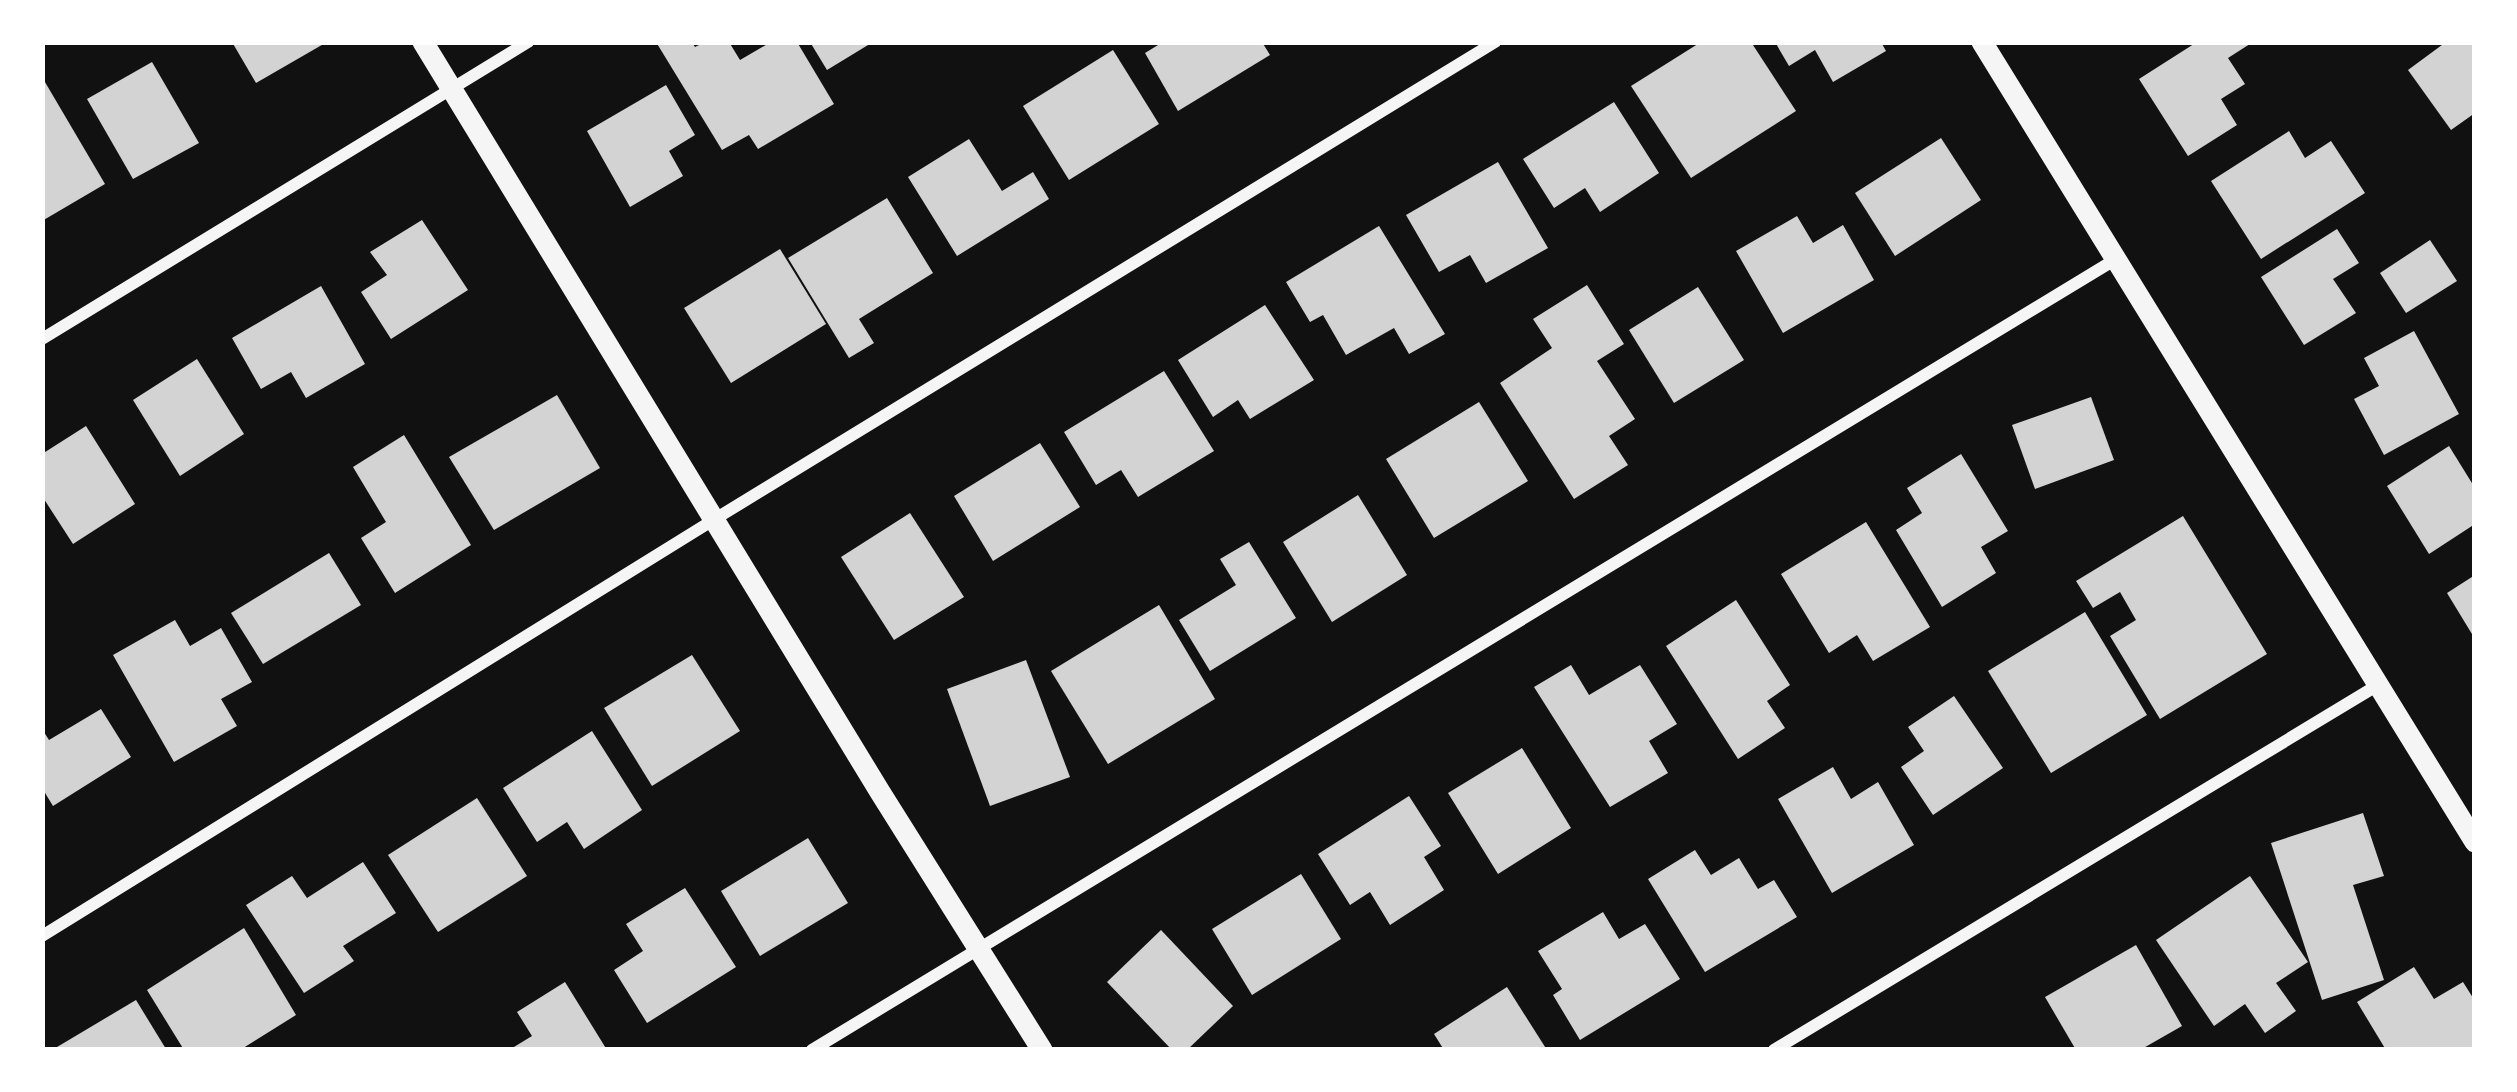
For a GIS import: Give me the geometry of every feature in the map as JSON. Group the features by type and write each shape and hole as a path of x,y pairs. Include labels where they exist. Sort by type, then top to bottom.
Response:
{"street":[{"path":"423,42 1042,1050"},
{"path":"42,339 528,42"},
{"path":"42,936 1495,42"},
{"path":"1982,42 2475,842"},
{"path":"812,1050 2116,260"},
{"path":"1774,1050 2378,685"}],"building":[{"path":"232,42 327,42 256,83"},
{"path":"656,42 692,42 695,47 729,42 740,60 771,42 797,42 834,104 758,149 749,135 722,150"},
{"path":"810,42 873,42 827,70"},
{"path":"1163,42 1262,42 1270,55 1178,111 1145,53"},
{"path":"1701,42 1751,42 1796,111 1691,178 1631,86"},
{"path":"1775,42 1881,42 1886,51 1833,82 1815,50 1789,66"},
{"path":"2197,42 2253,42 2228,58 2245,84 2221,99 2237,125 2188,156 2139,79"},
{"path":"2446,42 2475,42 2475,113 2451,130 2408,70"},
{"path":"1113,50 1159,124 1069,180 1023,106"},
{"path":"152,62 199,143 133,179 87,99"},
{"path":"42,77 105,184 42,221"},
{"path":"666,85 695,135 669,151 683,176 630,207 587,131"},
{"path":"1614,102 1659,173 1600,212 1585,188 1554,208 1523,159"},
{"path":"2289,131 2305,158 2331,141 2365,193 2261,259 2211,181"},
{"path":"1941,138 1981,200 1895,256 1855,193"},
{"path":"969,139 1002,191 1033,172 1049,199 957,256 908,177"},
{"path":"1498,162 1548,248 1486,283 1470,255 1439,272 1406,215"},
{"path":"887,198 933,273 859,319 874,343 849,358 788,258"},
{"path":"1797,216 1813,243 1843,225 1874,280 1783,333 1736,251"},
{"path":"422,220 468,290 391,339 361,292 387,275 370,252"},
{"path":"1379,226 1445,334 1409,354 1394,328 1346,355 1323,315 1310,322 1286,282"},
{"path":"2337,229 2359,263 2333,279 2356,313 2304,345 2261,277"},
{"path":"2430,240 2457,281 2406,313 2380,273"},
{"path":"780,249 826,324 731,383 684,308"},
{"path":"1587,285 1624,344 1597,361 1635,419 1609,436 1628,465 1574,499 1500,383 1552,348 1533,319"},
{"path":"321,286 365,364 306,398 291,372 261,389 232,338"},
{"path":"1698,287 1744,360 1674,403 1629,330"},
{"path":"1265,305 1314,380 1250,419 1238,400 1213,417 1178,360"},
{"path":"2414,331 2459,414 2384,455 2354,399 2379,386 2364,358"},
{"path":"197,359 244,434 180,476 133,400"},
{"path":"1164,371 1214,451 1138,497 1121,470 1096,485 1064,432"},
{"path":"557,395 600,468 494,530 449,457"},
{"path":"2091,397 2114,460 2035,489 2012,425"},
{"path":"1479,402 1528,481 1434,538 1386,459"},
{"path":"86,426 135,504 73,544 42,496 42,454"},
{"path":"404,435 471,545 395,593 361,538 386,522 353,467"},
{"path":"1040,443 1080,507 993,561 954,496"},
{"path":"2449,446 2475,488 2475,524 2429,554 2387,486"},
{"path":"1961,454 2008,531 1981,547 1996,573 1942,607 1896,530 1922,513 1907,488"},
{"path":"1358,495 1407,575 1332,622 1283,542"},
{"path":"910,513 964,597 894,640 841,557"},
{"path":"2183,516 2267,654 2160,719 2110,636 2136,620 2120,592 2093,608 2076,581"},
{"path":"1866,522 1930,627 1873,661 1857,635 1829,653 1781,574"},
{"path":"1249,542 1296,618 1210,671 1179,620 1236,585 1220,559"},
{"path":"329,553 361,605 263,664 231,613"},
{"path":"2475,575 2475,639 2447,593"},
{"path":"1736,600 1790,685 1767,701 1785,728 1738,759 1666,646"},
{"path":"1159,605 1215,699 1108,764 1051,671"},
{"path":"2085,612 2147,715 2051,773 1988,671"},
{"path":"175,620 190,646 221,628 252,682 221,699 237,726 174,762 113,655"},
{"path":"692,655 740,731 652,786 604,708"},
{"path":"1026,660 1070,777 990,806 947,689"},
{"path":"1571,665 1589,695 1640,665 1677,724 1649,741 1668,773 1610,807 1534,687"},
{"path":"1954,696 2003,768 1933,815 1901,767 1924,751 1908,727"},
{"path":"101,709 131,757 53,806 42,788 42,729 49,740"},
{"path":"592,731 642,810 584,849 567,822 537,842 503,788"},
{"path":"1522,748 1571,828 1498,874 1448,793"},
{"path":"1833,767 1851,799 1878,782 1914,845 1832,893 1778,799"},
{"path":"1409,796 1441,846 1424,857 1444,890 1390,925 1370,892 1350,905 1318,854"},
{"path":"477,798 527,876 438,932 388,855"},
{"path":"2363,813 2384,876 2353,885 2384,980 2322,1000 2271,843"},
{"path":"808,838 848,903 760,956 721,891"},
{"path":"1695,850 1711,875 1739,858 1758,889 1774,880 1797,917 1705,972 1648,879"},
{"path":"363,862 396,913 343,946 354,961 304,993 246,905 292,876 307,898"},
{"path":"1301,874 1341,939 1252,995 1212,929"},
{"path":"2250,876 2308,962 2276,983 2296,1011 2265,1033 2245,1004 2214,1026 2156,940"},
{"path":"685,888 736,967 647,1023 614,970 643,951 626,924"},
{"path":"1603,912 1619,939 1645,924 1680,979 1580,1040 1553,995 1562,989 1538,951"},
{"path":"244,928 296,1015 240,1050 184,1050 147,990"},
{"path":"1161,930 1233,1006 1187,1050 1172,1050 1107,982"},
{"path":"2136,945 2182,1026 2140,1050 2076,1050 2045,997"},
{"path":"2414,967 2434,999 2463,982 2475,1001 2475,1050 2386,1050 2357,1002"},
{"path":"565,982 607,1050 509,1050 532,1036 517,1012"},
{"path":"1507,987 1547,1050 1444,1050 1434,1034"},
{"path":"136,1000 166,1049 52,1050"}]}
